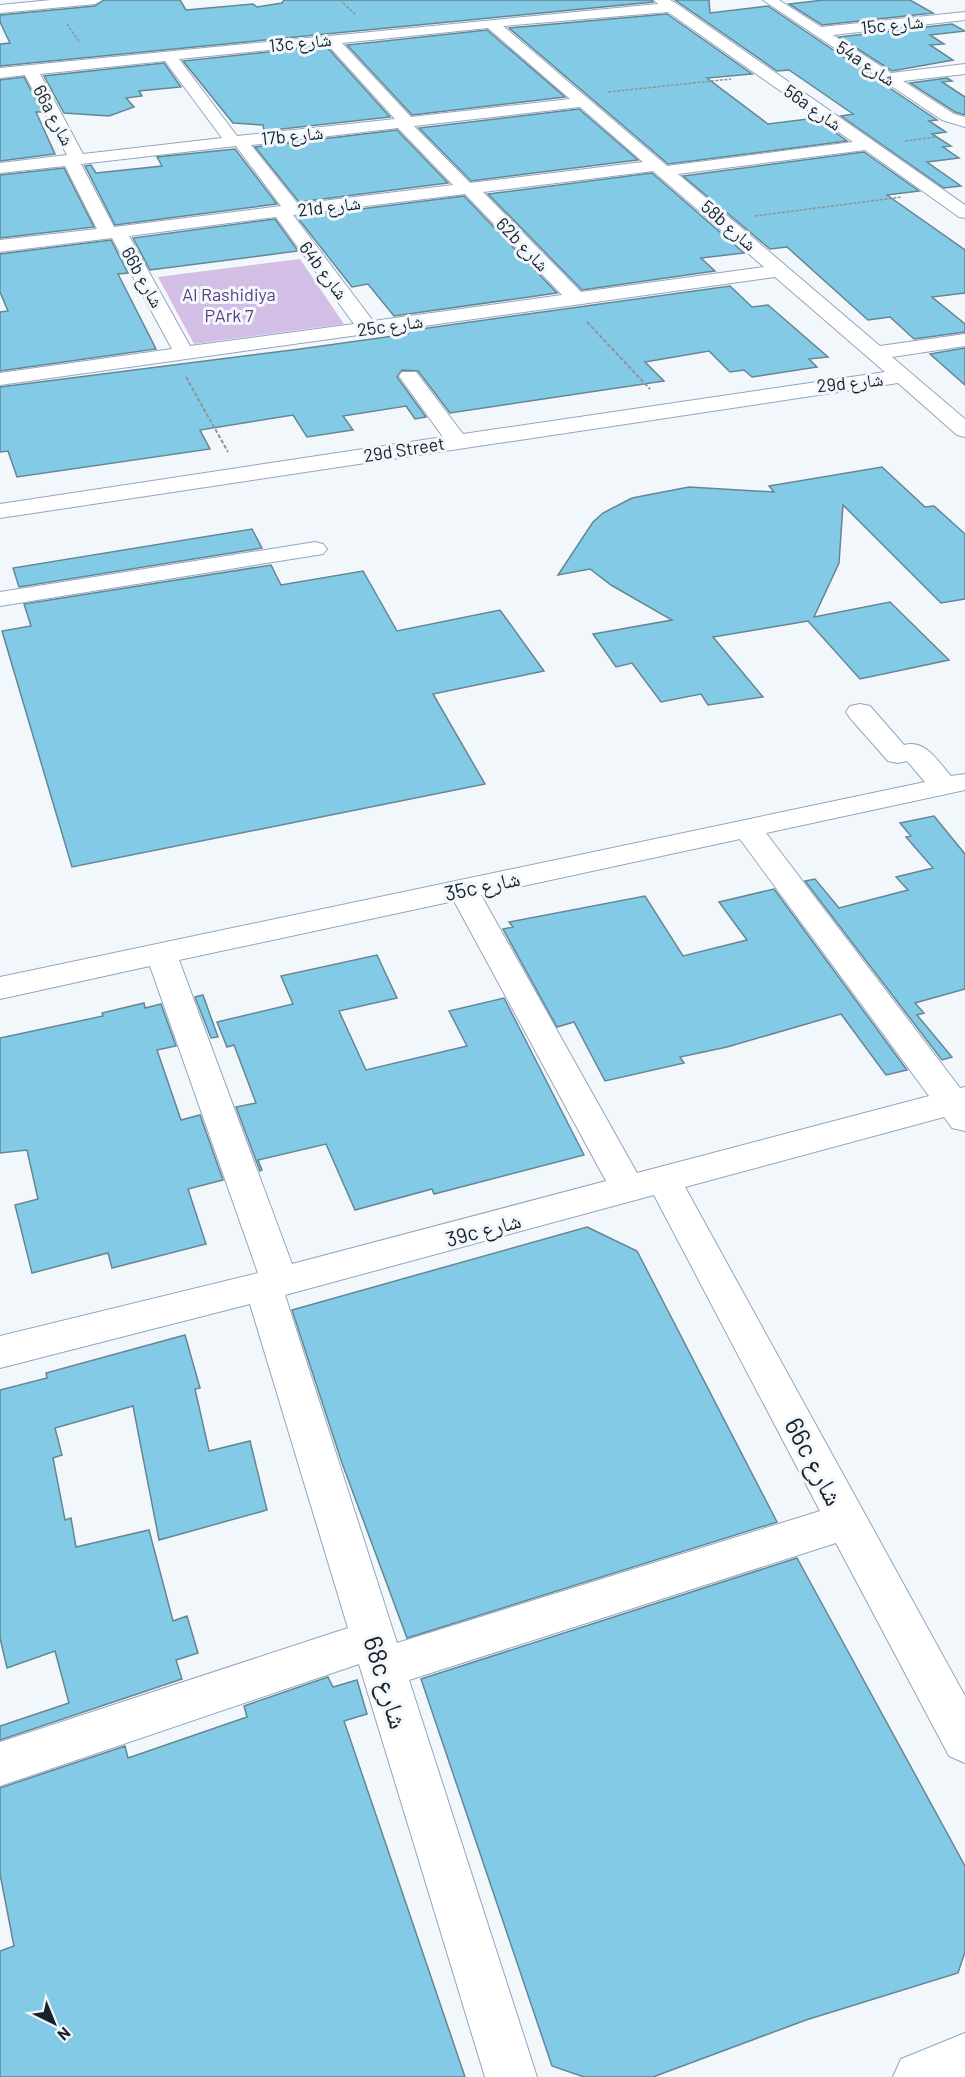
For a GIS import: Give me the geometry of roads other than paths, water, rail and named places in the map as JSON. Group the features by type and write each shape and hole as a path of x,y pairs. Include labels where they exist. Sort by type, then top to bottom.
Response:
{"street":[{"path":"0,9 95,0"},
{"name":"54a شارع","path":"770,0 948,117 965,122"},
{"name":"13c شارع","path":"0,73 600,13 667,4"},
{"name":"56a شارع","path":"667,4 965,213"},
{"name":"15c شارع","path":"819,32 965,16"},
{"name":"58b شارع","path":"491,23 965,430"},
{"name":"62b شارع","path":"330,39 404,123 572,299"},
{"path":"169,56 236,141"},
{"path":"888,78 965,69"},
{"name":"66a شارع","path":"30,70 74,160 113,232"},
{"name":"17b شارع","path":"0,168 404,123 581,99"},
{"name":"64b شارع","path":"236,141 368,328"},
{"name":"21d شارع","path":"0,246 468,189 868,145"},
{"path":"936,193 965,189"},
{"name":"66b شارع","path":"113,232 179,354"},
{"name":"25c شارع","path":"0,379 781,270"},
{"path":"876,354 965,340"},
{"name":"29d شارع","path":"808,388 898,373"},
{"path":"409,376 457,441"},
{"name":"29d Street","path":"0,511 267,470 415,456 457,441 808,388"},
{"path":"0,599 315,549"},
{"path":"861,712 899,754 942,787"},
{"name":"35c شارع","path":"0,988 942,787"},
{"path":"747,828 960,1107"},
{"name":"66c شارع","path":"463,889 646,1186 847,1521 965,1741"},
{"name":"68c شارع","path":"161,953 271,1284 379,1653 511,2077"},
{"name":"39c شارع","path":"0,1352 960,1107"},
{"path":"0,1764 379,1653 847,1521"},
{"path":"919,2077 965,2059"}],"park label":[{"name":"Al Rashidiya PArk 7","path":"229,304"}]}
